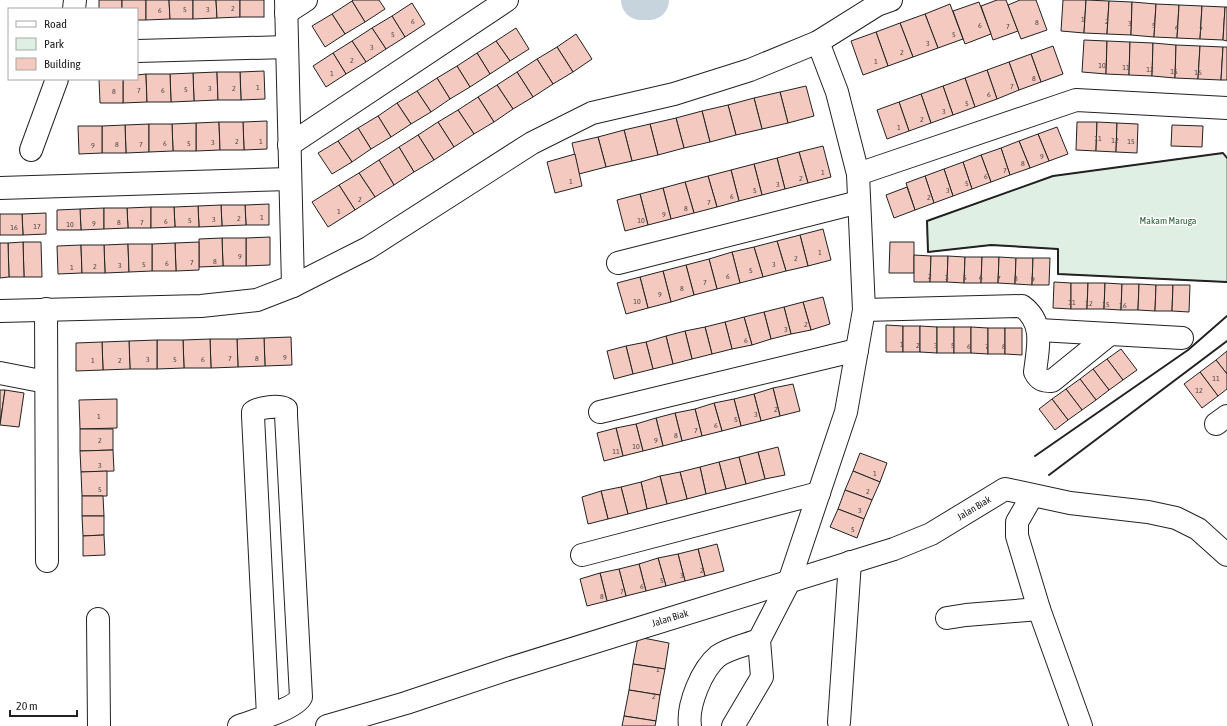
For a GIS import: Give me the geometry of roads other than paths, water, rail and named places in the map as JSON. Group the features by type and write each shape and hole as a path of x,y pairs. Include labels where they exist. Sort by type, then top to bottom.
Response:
{"street":[{"path":"293,286 286,6 306,0"},
{"path":"289,145 507,0"},
{"path":"0,311 201,306 257,300 293,286 368,248 532,143 592,114 674,94 750,70 818,42 877,5 891,0"},
{"path":"733,726 762,677 759,640 789,582 846,412 864,310 858,174 837,92 818,42"},
{"path":"138,51 287,47"},
{"path":"31,150 56,80"},
{"path":"858,174 1076,100 1227,108"},
{"path":"0,188 290,179"},
{"path":"618,263 859,202"},
{"path":"864,310 1022,306 1032,313 1039,330 1036,372 1038,377 1044,381 1052,381 1110,334"},
{"path":"46,309 47,561"},
{"path":"1039,330 1182,338"},
{"path":"600,412 857,350"},
{"path":"0,373 46,382"},
{"path":"239,726 268,716 296,703 300,697 286,409 282,407 257,409 253,412 268,716"},
{"name":"Jalan Biak","path":"326,726 406,703 511,668 894,549 931,534 1004,490 1032,496"},
{"path":"582,556 819,493"},
{"path":"1081,726 1039,609 1017,536 1017,522 1032,496 1070,503 1148,512 1176,518 1198,529 1227,555"},
{"path":"261,558 293,554"},
{"path":"839,722 850,562"},
{"path":"947,618 1039,609"},
{"path":"98,619 99,726"},
{"path":"690,726 689,718 700,678 718,656 759,640"}],"waterway":[{"path":"641,0 649,0"}],"park label":[{"name":"Makam Maruga","path":"1168,220"}]}
